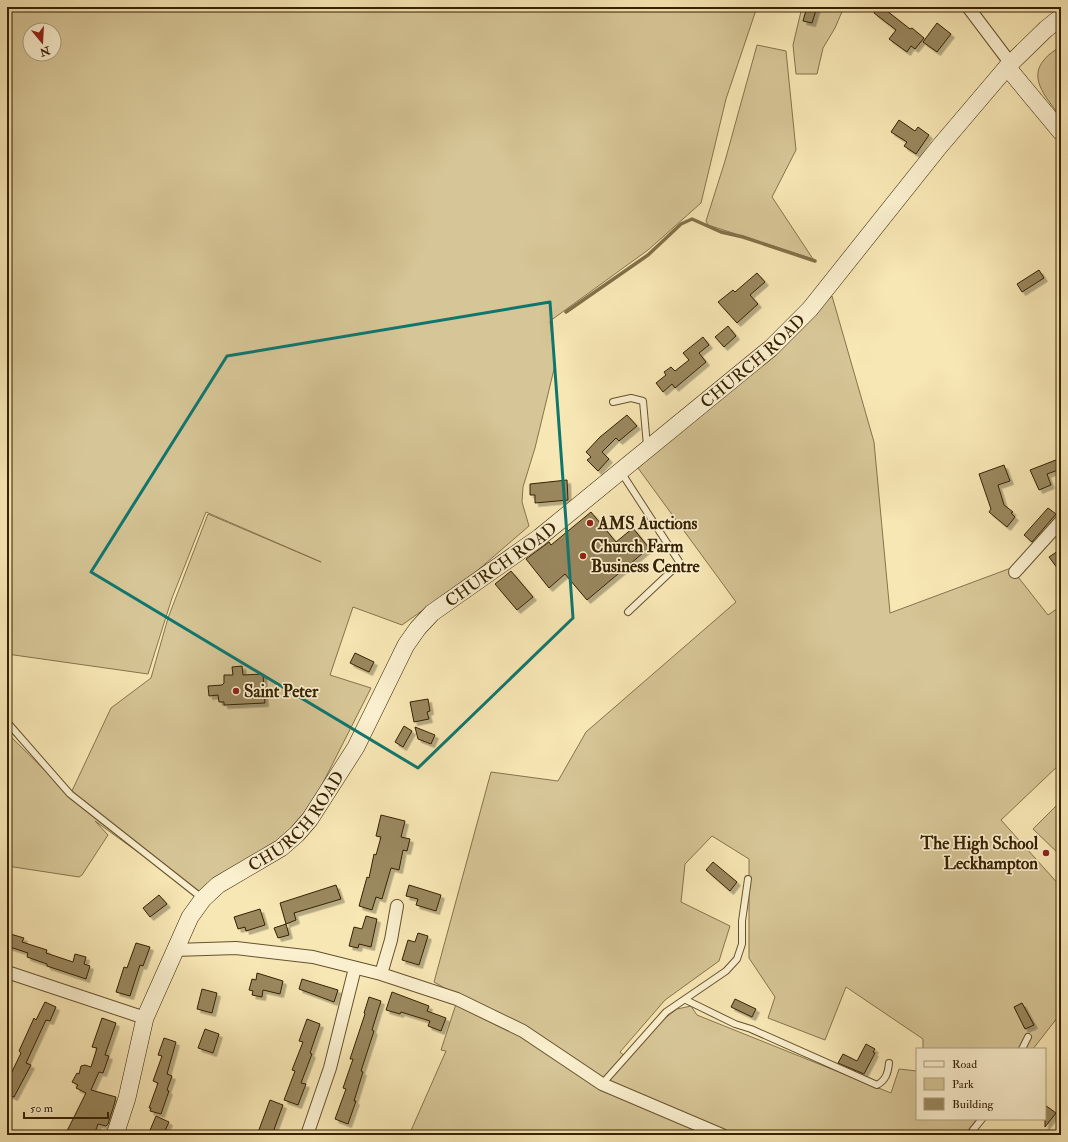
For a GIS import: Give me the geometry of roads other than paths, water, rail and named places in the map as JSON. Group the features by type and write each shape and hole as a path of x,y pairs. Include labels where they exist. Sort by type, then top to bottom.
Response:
{"street":[{"path":"968,7 1009,66 1061,132"},
{"name":"CHURCH ROAD","path":"115,1135 127,1098 145,1018 190,917 203,899 227,878 289,842 310,819 356,747 406,645 418,628 432,614 540,537 771,348 810,310 939,147 1009,66 1046,28 1061,17"},
{"path":"1015,572 1061,521"},
{"path":"381,974 391,940 397,906"},
{"path":"175,950 236,948 313,957 381,974 456,999 523,1031 602,1084 722,1135"},
{"path":"307,1135 330,1068 355,968"},
{"path":"7,973 145,1018"}],"lane":[{"path":"613,402 631,398 643,401 647,450"},
{"path":"621,472 680,563 628,612"},
{"path":"7,722 70,794 203,899"},
{"path":"602,1084 666,1012 686,1000 726,971 737,959 742,944 742,921 748,879"},
{"path":"686,1000 735,1024 758,1032 877,1085 882,1082 887,1074 889,1063"},
{"path":"1022,1048 1028,1037"},
{"path":"973,1135 973,1130 981,1120"}],"waterway":[{"path":"566,312 648,255 681,224 692,219 721,232 743,237 815,261"}],"place":[{"name":"AMS Auctions","path":"590,523"},
{"name":"Church Farm Business Centre","path":"583,556"},
{"name":"Saint Peter","path":"236,691"},
{"name":"The High School Leckhampton","path":"1046,853"}]}
